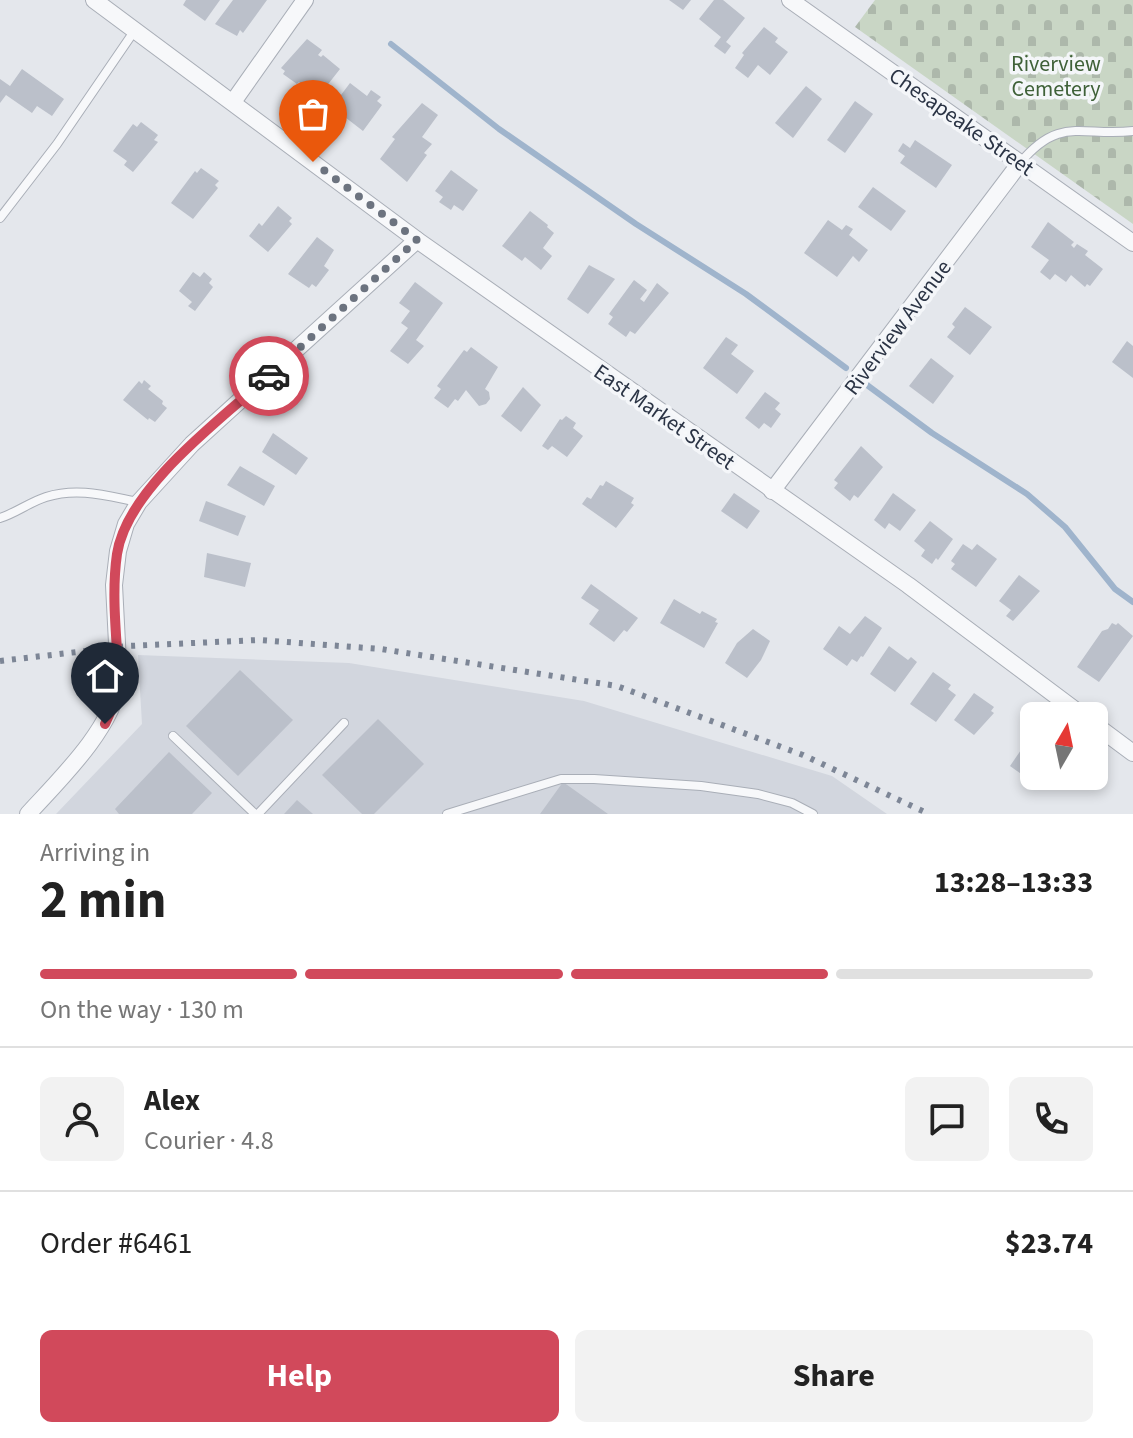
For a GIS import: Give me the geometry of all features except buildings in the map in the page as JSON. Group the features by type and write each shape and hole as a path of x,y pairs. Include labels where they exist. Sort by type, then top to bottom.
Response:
{"street":[{"name":"East Market Street","path":"94,0 417,240 908,585 1064,702"},
{"path":"233,102 305,0"},
{"name":"Chesapeake Street","path":"790,0 1133,243"},
{"name":"Riverview Avenue","path":"772,491 1020,163"},
{"path":"28,814 105,724 117,697 119,682 114,585 118,551 126,524 139,502 192,444 417,240"},
{"path":"1108,734 1133,753"}],"lane":[{"path":"0,218 57,144 135,30"},
{"path":"1020,163 1032,148 1048,137 1066,131 1133,131"},
{"path":"0,518 46,497 71,492 102,493 139,502"},
{"path":"173,736 256,814 344,723"},
{"path":"447,814 561,779 701,786 758,794 792,803 813,814"}],"shaded area":[{"path":"138,655 349,663 584,701 832,776 887,814 56,814 142,724"}],"green space":[{"name":"Riverview Cemetery","path":"875,0 1133,0 1133,224 855,27"}],"waterway":[{"path":"391,44 499,129 636,224 746,294 846,368"},
{"path":"867,385 932,433 1027,494 1065,527 1115,589 1133,602"}],"railway":[{"path":"0,661 128,646 259,640 381,649 617,686 803,755 929,814"}],"way so far":[{"path":"269,376 417,240 313,162"}],"route":[{"path":"105,724 117,697 119,682 114,585 118,551 126,524 139,502 169,467 269,376"}]}
